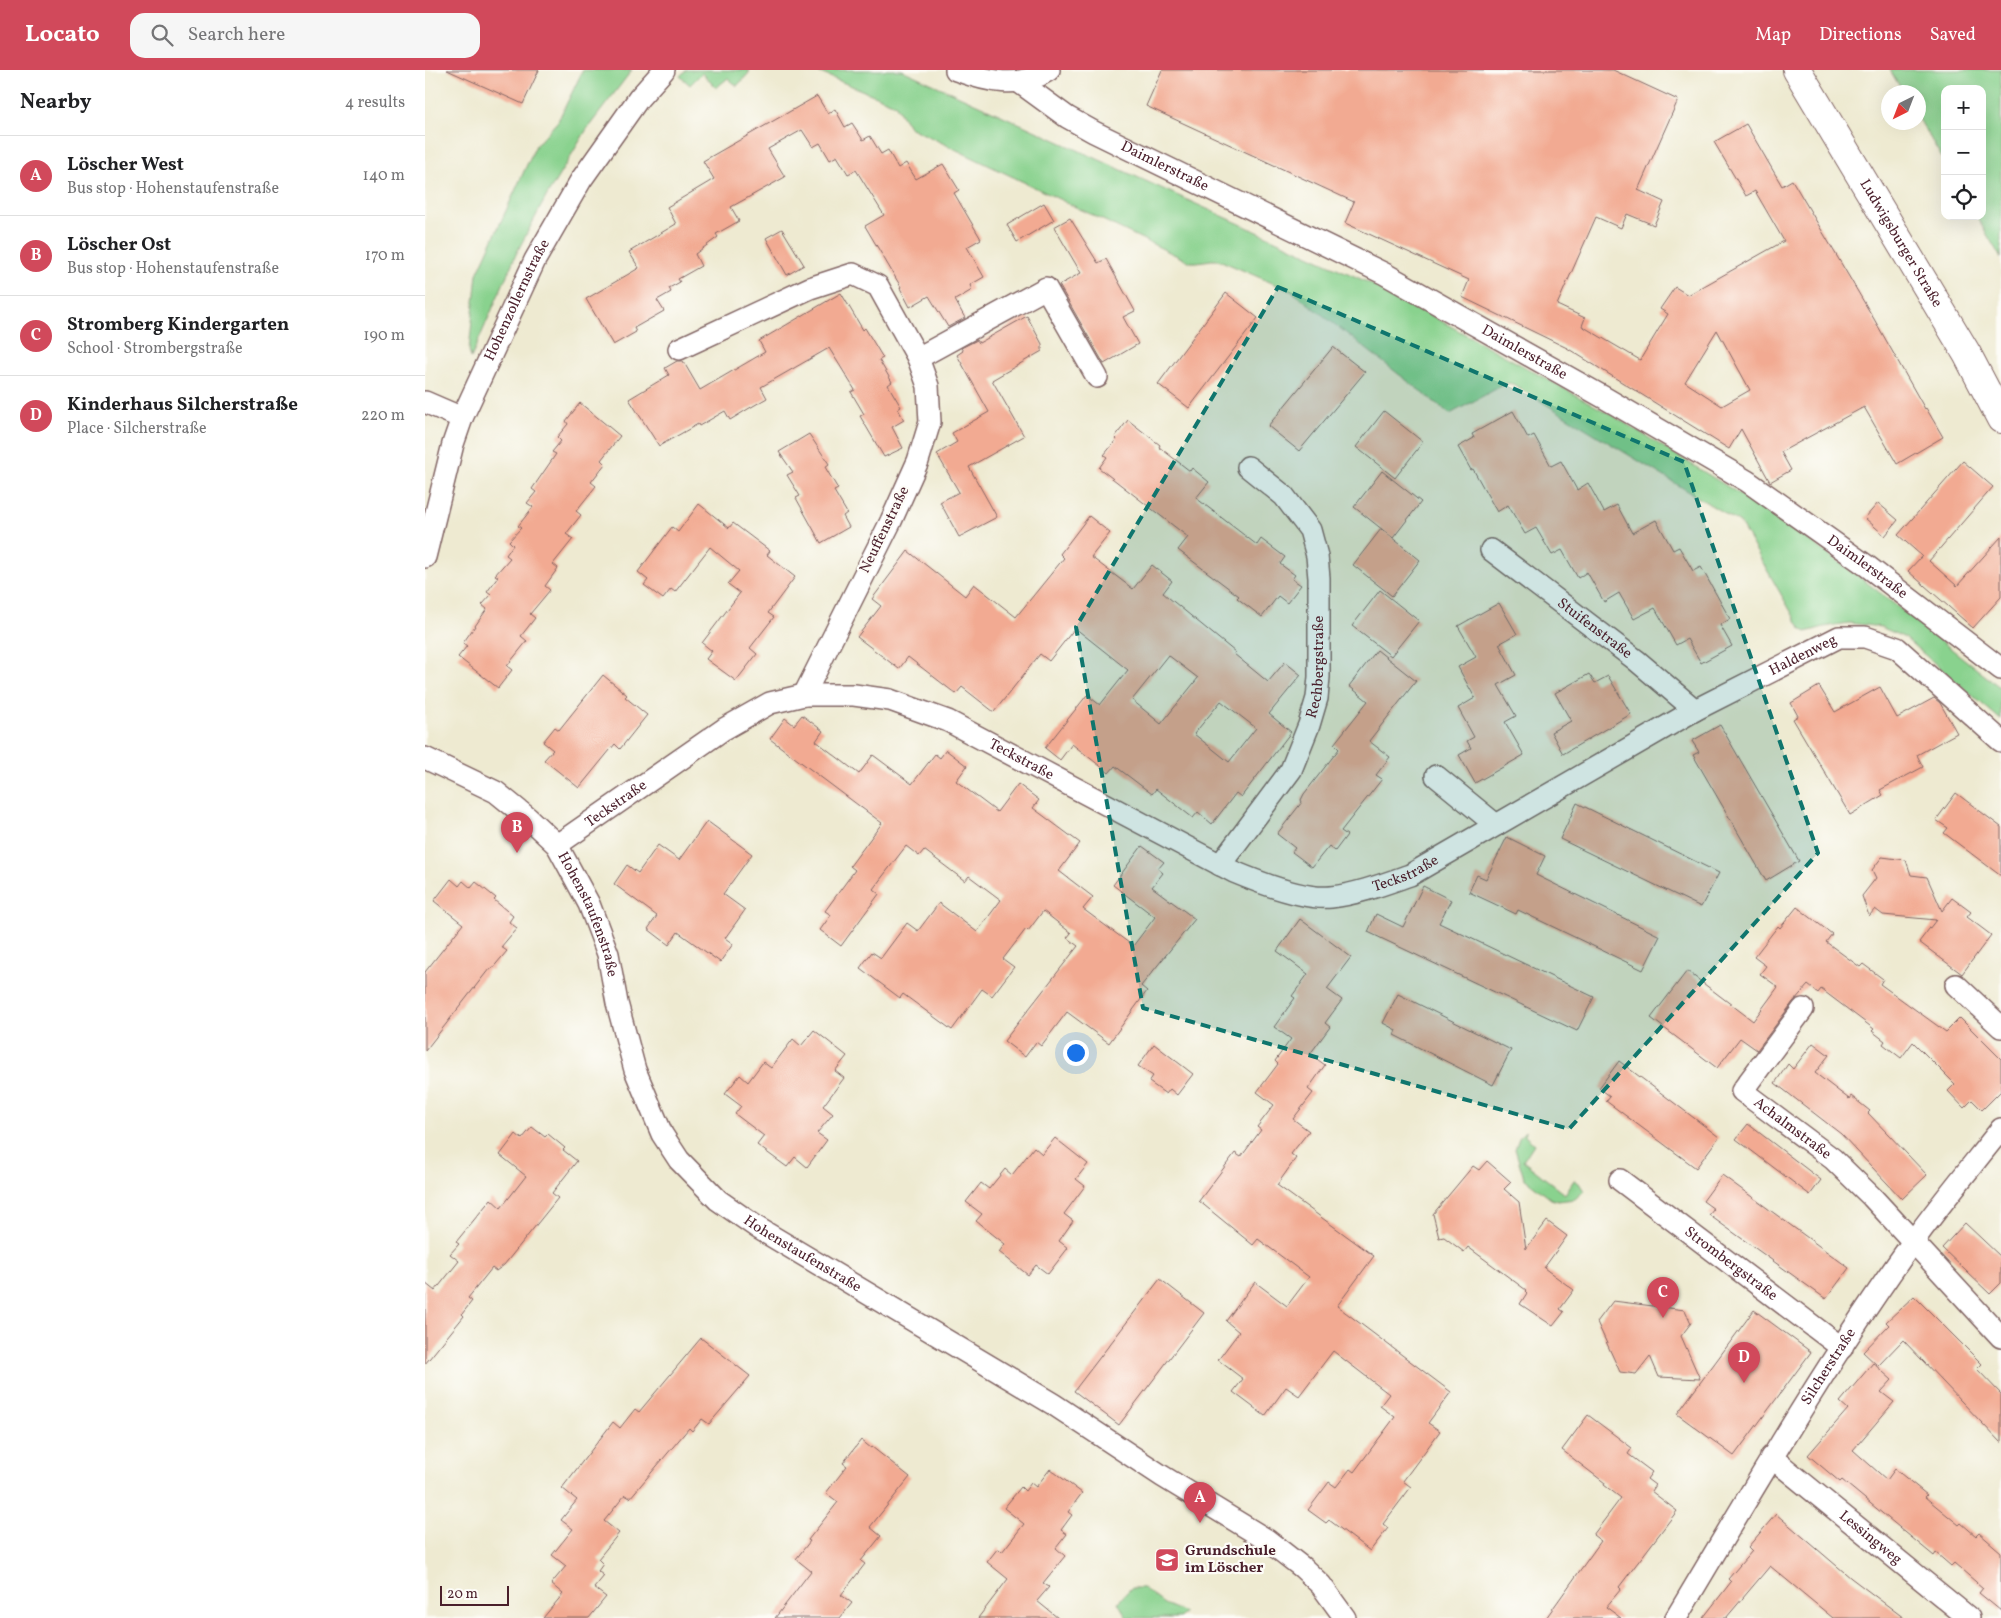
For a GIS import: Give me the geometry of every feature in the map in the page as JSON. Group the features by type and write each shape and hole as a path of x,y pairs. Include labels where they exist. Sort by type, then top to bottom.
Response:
{"street":[{"name":"Hohenzollernstraße","path":"425,557 453,444 462,418 535,260 581,180 639,98 664,70"},
{"path":"956,70 991,82 1019,82 1049,70"},
{"name":"Ludwigsburger Straße","path":"1797,70 1967,354 2001,418"},
{"name":"Daimlerstraße","path":"1019,82 1067,117 1094,132 1385,274 1605,398 1747,481 1867,566 2001,669"},
{"name":"Neuffenstraße","path":"679,349 810,288 853,274 878,286 918,358 929,386 930,422 918,461 891,521 804,695"},
{"path":"918,358 1045,288 1097,377"},
{"path":"425,402 462,418"},
{"name":"Rechbergstraße","path":"1220,865 1291,770 1309,725 1317,698 1319,677 1319,578 1317,556 1310,530 1284,496 1248,466"},
{"name":"Stuifenstraße","path":"1491,550 1636,660 1695,710"},
{"name":"Haldenweg","path":"1695,710 1839,637 1865,637 1897,648 2001,741"},
{"name":"Teckstraße","path":"557,845 724,729 770,703 804,695 854,695 890,700 909,705 948,721 1220,865 1251,879 1306,895 1329,897 1384,885 1410,874 1695,710"},
{"name":"Hohenstaufenstraße","path":"425,758 496,792 557,845 589,904 608,954 617,1003 635,1070 662,1134 679,1160 718,1200 758,1228 1053,1404 1162,1476 1267,1540 1297,1562 1321,1584 1345,1618"},
{"path":"1436,776 1496,825"},
{"path":"1956,985 2001,1027"},
{"name":"Achalmstraße","path":"1803,1009 1742,1091 1833,1159 1913,1242"},
{"name":"Silcherstraße","path":"1676,1618 1771,1457 1842,1348 1913,1242 2001,1129"},
{"name":"Strombergstraße","path":"1619,1180 1842,1348"},
{"path":"1913,1242 2001,1337"},
{"name":"Lessingweg","path":"1771,1457 1969,1618"}],"highlighted area":[{"path":"1278,287 1684,462 1818,853 1569,1129 1143,1008 1076,627"}],"green space":[{"path":"583,70 632,70 587,129 546,197 517,252 471,358 469,350 477,274 536,145 558,121"},
{"path":"686,70 749,70 749,73 737,86 728,78 716,88 702,73 690,85 680,76"},
{"path":"813,70 902,70 1385,290 1612,415 1751,501 1816,545 2001,688 2001,720 1905,638 1881,627 1849,623 1806,632 1801,629 1740,523 1513,384 1507,383 1450,414 1293,292 1219,260 1190,262 909,127 895,104"},
{"path":"1890,70 2001,70 2001,258 1978,220 1986,220 1986,85 1941,85 1941,156 1926,130 1926,85 1899,85"},
{"path":"1525,1131 1525,1136 1534,1144 1523,1161 1565,1194 1574,1180 1579,1183 1584,1191 1575,1199 1558,1201 1551,1199 1524,1178 1515,1149 1519,1138"},
{"path":"1131,1588 1143,1588 1164,1604 1185,1613 1180,1618 1127,1618 1118,1602"}],"building":[{"path":"447,70 539,70 523,104"},
{"path":"1162,70 1613,70 1678,100 1638,190 1664,202 1654,225 1627,214 1621,228 1596,217 1557,305 1585,318 1582,326 1640,360 1668,314 1660,309 1675,287 1688,295 1784,241 1755,191 1746,196 1714,142 1746,124 1782,186 1792,180 1943,437 1897,464 1864,407 1781,452 1791,470 1770,482 1741,429 1729,449 1567,348 1462,297 1469,280 1345,223 1354,202 1146,106","holes":["1717,330 1750,390 1722,406 1685,382"]},
{"path":"817,96 828,114 835,109 845,127 852,123 863,140 870,136 881,154 888,150 898,168 906,163 916,179 943,164 959,190 954,193 981,239 967,247 984,277 970,285 972,290 955,300 965,318 948,327 929,296 910,307 901,287 865,226 884,215 856,170 848,174 837,156 830,160 820,143 813,147 802,130 768,149 785,177 731,207 739,221 716,234 718,237 695,254 701,266 678,279 680,282 669,288 671,292 657,300 664,311 634,328 636,332 613,345 586,299 639,268 629,252 676,224 667,207 714,179 703,161"},
{"path":"1044,203 1054,220 1017,242 1007,225"},
{"path":"1070,218 1098,263 1106,259 1135,311 1123,317 1138,344 1104,364 1059,285 1081,273 1054,227"},
{"path":"782,229 804,265 787,275 766,238"},
{"path":"841,293 863,330 865,328 883,358 879,360 892,382 888,385 901,407 898,409 904,420 892,427 903,448 884,457 860,416 864,414 851,392 855,390 829,348 761,387 767,398 730,420 725,411 659,446 629,399 669,375 665,368 677,361 683,361 700,390 765,352 759,341"},
{"path":"1226,293 1258,318 1189,408 1158,384"},
{"path":"1027,316 1042,344 1042,351 992,380 1024,436 969,467 997,517 959,537 940,502 959,492 937,454 957,442 952,433 989,412 957,355 963,351 961,348 977,340 979,343"},
{"path":"1333,347 1365,372 1299,451 1268,426"},
{"path":"580,403 620,436 601,460 605,464 591,482 596,486 576,511 581,515 566,534 573,539 553,564 558,568 545,586 550,590 530,614 535,618 521,636 527,641 507,666 512,670 498,688 458,657 467,646 463,643 487,609 482,605 491,595 487,592 498,577 495,575 510,558 506,555 513,545 509,541 521,528 518,526 533,507 527,503 536,492 532,489 556,454 552,452 561,441 557,437 568,424 566,421"},
{"path":"1384,411 1423,442 1395,478 1356,447"},
{"path":"1513,411 1528,438 1534,435 1551,466 1561,461 1577,490 1588,483 1604,512 1617,505 1632,533 1656,520 1673,550 1679,547 1693,571 1701,567 1730,619 1720,625 1732,646 1701,663 1687,639 1676,645 1655,608 1634,619 1619,593 1604,602 1587,572 1578,578 1562,550 1552,555 1536,528 1525,534 1508,505 1497,512 1473,469 1471,470 1458,447 1474,438 1472,434"},
{"path":"1128,420 1190,471 1192,468 1209,482 1196,498 1257,545 1261,539 1285,557 1280,564 1295,575 1292,579 1301,585 1287,603 1278,596 1262,617 1237,598 1239,596 1178,550 1188,537 1099,468 1107,457 1104,455 1117,439 1115,437"},
{"path":"809,434 829,464 825,467 838,489 834,491 847,513 843,516 849,527 821,543 796,498 800,496 787,475 793,472 779,452"},
{"path":"1963,461 1993,487 1929,561 1957,586 2001,537 2001,597 1973,628 1908,571 1922,556 1898,535"},
{"path":"1382,471 1421,502 1393,538 1354,507"},
{"path":"1878,503 1898,520 1885,536 1865,518"},
{"path":"699,504 729,528 733,523 770,551 767,555 795,577 768,613 774,617 750,648 757,654 736,681 706,659 712,651 702,643 740,593 728,584 739,571 710,547 675,592 671,589 663,599 644,585 648,580 638,572 672,527 678,532"},
{"path":"1089,516 1110,533 1091,557 1133,589 1152,565 1172,581 1163,593 1235,652 1234,654 1268,682 1285,662 1301,675 1269,714 1291,732 1241,797 1236,793 1212,824 1198,812 1193,818 1156,789 1152,794 1115,766 1109,773 1072,744 1060,760 1045,748 1087,695 1100,705 1128,670 1075,628 1049,661 1040,654 994,712 962,687 956,694 908,657 899,669 857,637 881,606 872,599 908,551 965,596 974,584 1016,617 1064,558 1060,554","holes":["1168,655 1198,678 1161,724 1132,700","1221,701 1256,728 1229,762 1194,734"]},
{"path":"1381,529 1420,560 1392,596 1353,565"},
{"path":"1380,590 1419,621 1391,656 1352,626"},
{"path":"1499,603 1517,634 1499,644 1516,675 1498,685 1516,716 1505,722 1524,755 1475,783 1459,755 1471,748 1467,741 1474,737 1458,708 1475,698 1458,667 1476,657 1458,626"},
{"path":"1377,650 1416,681 1369,741 1390,757 1376,775 1382,779 1341,831 1347,835 1335,851 1329,846 1312,867 1292,852 1295,848 1277,834 1302,802 1304,794 1339,749 1334,744 1368,701 1349,686"},
{"path":"1589,674 1595,683 1608,676 1631,714 1563,754 1551,732 1571,721 1555,693"},
{"path":"603,675 647,715 620,749 615,744 579,788 544,760 553,750 543,742 555,727 559,730"},
{"path":"1819,686 1835,712 1880,687 1897,718 1934,698 1940,703 1957,733 1917,755 1923,767 1880,790 1883,795 1850,815 1793,719 1798,716 1791,703"},
{"path":"802,715 823,731 816,741 859,774 873,755 912,784 935,754 940,758 946,750 967,766 956,781 997,812 1018,784 1039,800 1033,808 1080,843 1059,871 1093,897 1083,909 1133,946 1155,917 1113,885 1142,846 1164,862 1158,869 1163,873 1152,887 1195,919 1141,986 1147,991 1109,1043 1067,1012 1041,1046 1036,1042 1025,1057 1004,1041 1078,946 1067,938 1071,933 1043,911 1028,931 1026,929 1003,959 1014,967 992,996 982,989 952,1030 903,994 900,998 860,968 872,952 881,958 907,923 918,931 939,903 977,932 1001,900 969,876 965,881 924,850 919,856 906,846 873,889 879,894 841,946 820,930 831,915 825,911 855,870 850,866 882,823 770,739 785,718 794,725"},
{"path":"1720,725 1799,861 1766,881 1693,755 1699,752 1692,741"},
{"path":"1956,793 2001,827 2001,876 1944,833 1948,828 1936,820"},
{"path":"1577,803 1719,873 1701,907 1560,839"},
{"path":"707,821 752,854 723,894 745,910 725,938 733,944 720,962 678,932 669,945 648,929 657,916 614,884 627,865 638,873 658,845 679,860"},
{"path":"1507,837 1545,856 1536,875 1660,936 1643,970 1518,910 1516,914 1469,892 1477,875 1486,879"},
{"path":"1882,857 1906,860 1911,875 1927,877 1942,911 1952,898 1971,912 1967,917 1991,935 1962,974 1919,942 1936,920 1883,915 1875,909 1869,916 1862,896 1876,878 1872,870"},
{"path":"451,879 459,886 463,881 471,888 476,882 496,898 494,900 513,916 509,922 517,928 501,947 507,951 491,970 489,969 425,1051 425,972 463,924 434,901"},
{"path":"1423,886 1451,900 1439,923 1594,997 1577,1031 1368,932 1376,914 1403,927"},
{"path":"1797,907 1832,934 1826,942 1860,967 1863,964 1883,979 1880,984 1946,1032 1960,1018 2001,1059 2001,1091 1982,1110 1972,1100 1964,1108 1948,1091 1955,1084 1913,1042 1901,1058 1883,1044 1885,1041 1872,1031 1874,1029 1821,989 1818,993 1808,985 1757,1050 1740,1038 1717,1068 1651,1018 1687,971 1753,1021 1778,987 1760,974 1766,966 1754,957 1778,926 1780,928"},
{"path":"1300,919 1351,957 1327,989 1342,1000 1325,1023 1330,1027 1310,1054 1325,1065 1308,1089 1313,1093 1293,1119 1309,1131 1291,1154 1296,1158 1277,1185 1374,1256 1337,1306 1451,1392 1428,1423 1440,1431 1403,1481 1411,1487 1383,1524 1388,1528 1370,1551 1329,1520 1326,1523 1308,1510 1329,1482 1336,1487 1350,1469 1354,1472 1395,1417 1380,1406 1389,1394 1333,1351 1299,1396 1286,1387 1265,1416 1233,1392 1243,1379 1218,1360 1239,1332 1226,1321 1255,1282 1287,1306 1309,1277 1258,1239 1253,1245 1199,1201 1235,1153 1241,1157 1261,1130 1257,1127 1274,1105 1257,1092 1278,1064 1275,1061 1291,1039 1274,1027 1295,998 1292,996 1308,974 1277,951"},
{"path":"1398,994 1511,1050 1493,1085 1394,1035 1396,1030 1383,1023"},
{"path":"814,1030 847,1056 835,1071 844,1078 823,1106 833,1114 817,1133 827,1140 807,1167 795,1157 787,1167 757,1145 764,1136 735,1114 741,1106 725,1094 740,1075 748,1082 763,1062 771,1068 793,1039 801,1046"},
{"path":"1813,1043 1829,1055 1815,1073 1849,1099 1851,1096 1870,1111 1868,1113 1927,1175 1902,1199 1841,1134 1775,1083 1788,1064 1793,1069"},
{"path":"1154,1044 1193,1074 1177,1095 1170,1089 1166,1094 1149,1082 1153,1076 1138,1066"},
{"path":"1619,1061 1719,1137 1696,1168 1606,1101 1610,1096 1599,1088"},
{"path":"1748,1124 1821,1180 1810,1195 1736,1139"},
{"path":"532,1127 545,1137 548,1134 577,1161 552,1193 558,1198 504,1265 496,1271 492,1268 468,1298 472,1301 462,1314 464,1316 425,1364 425,1283 435,1291 459,1261 450,1254 459,1244 456,1242 491,1199 501,1208 526,1176 500,1155 516,1134 522,1139"},
{"path":"1055,1138 1088,1164 1076,1179 1085,1186 1064,1214 1073,1221 1059,1241 1068,1248 1048,1274 1036,1265 1028,1275 999,1252 1005,1244 976,1221 982,1214 966,1202 981,1183 989,1189 1005,1169 1012,1175 1034,1147 1042,1154"},
{"path":"1487,1161 1511,1182 1504,1189 1519,1202 1526,1249 1547,1221 1567,1236 1544,1268 1574,1290 1560,1309 1564,1312 1553,1326 1520,1304 1527,1293 1526,1290 1468,1247 1464,1252 1444,1237 1439,1238 1433,1214 1473,1166 1479,1170"},
{"path":"1722,1175 1849,1268 1826,1299 1709,1215 1714,1209 1703,1201"},
{"path":"1965,1223 2001,1257 2001,1283 1990,1294 1942,1248"},
{"path":"1160,1279 1204,1313 1119,1425 1074,1391"},
{"path":"1914,1296 1982,1364 1977,1369 2001,1394 2001,1443 1903,1340 1878,1366 1863,1352 1889,1325 1886,1322"},
{"path":"1613,1301 1685,1310 1691,1323 1681,1336 1700,1379 1659,1377 1650,1356 1636,1374 1620,1372 1597,1322"},
{"path":"1754,1310 1811,1352 1734,1456 1677,1414"},
{"path":"701,1338 750,1376 709,1424 702,1419 692,1431 689,1428 630,1498 625,1495 604,1521 619,1533 598,1559 603,1564 598,1571 604,1576 594,1588 606,1597 589,1618 543,1618 563,1594 551,1584 566,1566 552,1555 573,1529 561,1520 577,1500 562,1488 613,1422 620,1428 635,1409 639,1412"},
{"path":"1873,1363 1892,1380 1881,1392 1894,1402 1853,1450 1887,1480 1895,1469 1927,1495 1925,1497 1959,1525 1961,1523 1976,1536 1979,1533 2001,1552 2001,1611 1979,1593 1983,1588 1954,1563 1951,1566 1936,1553 1934,1556 1842,1480 1840,1482 1808,1455 1848,1409 1840,1402"},
{"path":"1588,1415 1632,1448 1628,1454 1652,1472 1647,1479 1655,1485 1651,1491 1677,1511 1606,1607 1621,1618 1546,1618 1601,1541 1593,1535 1621,1498 1604,1485 1605,1483 1562,1450"},
{"path":"861,1440 910,1477 870,1527 881,1536 861,1561 865,1564 841,1595 852,1603 840,1618 775,1618 811,1571 796,1559 810,1541 808,1540 838,1502 826,1493 847,1466 843,1463"},
{"path":"1050,1469 1082,1493 1068,1512 1072,1515 1061,1530 1067,1534 1056,1548 1065,1556 1043,1583 1049,1587 1037,1601 1058,1618 978,1618 1008,1579 987,1562 998,1548 1002,1552 1024,1524 1004,1508 1021,1487 1025,1491 1031,1483 1036,1487"},
{"path":"1776,1514 1851,1578 1904,1618 1833,1618 1770,1566 1726,1618 1703,1618 1731,1582 1728,1579 1752,1551 1748,1547"}],"place":[{"name":"Löscher Ost","path":"517,853"},
{"name":"Stromberg Kindergarten","path":"1663,1318"},
{"name":"Kinderhaus Silcherstraße","path":"1744,1383"},
{"name":"Löscher West","path":"1200,1523"},
{"name":"Grundschule im Löscher","path":"1167,1560"}]}
